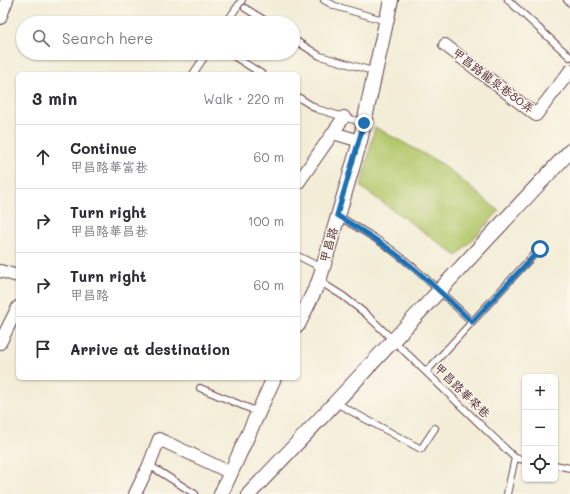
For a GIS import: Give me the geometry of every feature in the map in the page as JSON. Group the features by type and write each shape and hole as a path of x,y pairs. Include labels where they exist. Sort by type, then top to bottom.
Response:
{"street":[{"path":"0,18 7,0"},
{"name":"甲昌路","path":"300,320 320,274 360,141 391,0"},
{"name":"甲昌路龍泉巷80弄","path":"445,45 536,115 570,71"},
{"path":"300,180 344,117"},
{"path":"333,133 360,141"},
{"path":"249,494 336,403 439,290 570,151"},
{"path":"0,271 16,275"},
{"path":"0,343 16,311"},
{"path":"221,494 273,380"},
{"path":"135,494 149,465 159,439 231,473"}],"lane":[{"path":"231,16 242,0"},
{"path":"324,0 335,6 386,21"},
{"path":"508,0 570,57"},
{"path":"567,0 570,3"},
{"path":"245,8 258,16"},
{"path":"300,43 320,56 376,72"},
{"path":"194,72 202,60"},
{"path":"240,60 259,72"},
{"path":"300,98 317,109 364,123"},
{"path":"337,215 378,240 406,261 472,322"},
{"path":"426,372 540,249"},
{"name":"甲昌路華榮巷","path":"300,258 360,309 515,458"},
{"path":"200,388 258,412"},
{"path":"336,403 421,449 435,428"},
{"path":"507,494 515,458 522,459"},
{"path":"149,465 195,494"},
{"path":"558,466 570,468"}],"green space":[{"path":"375,127 442,164 499,211 457,256 361,187"}],"route":[{"path":"364,123 360,141 337,215 372,236 406,261 472,322 540,249"}]}
